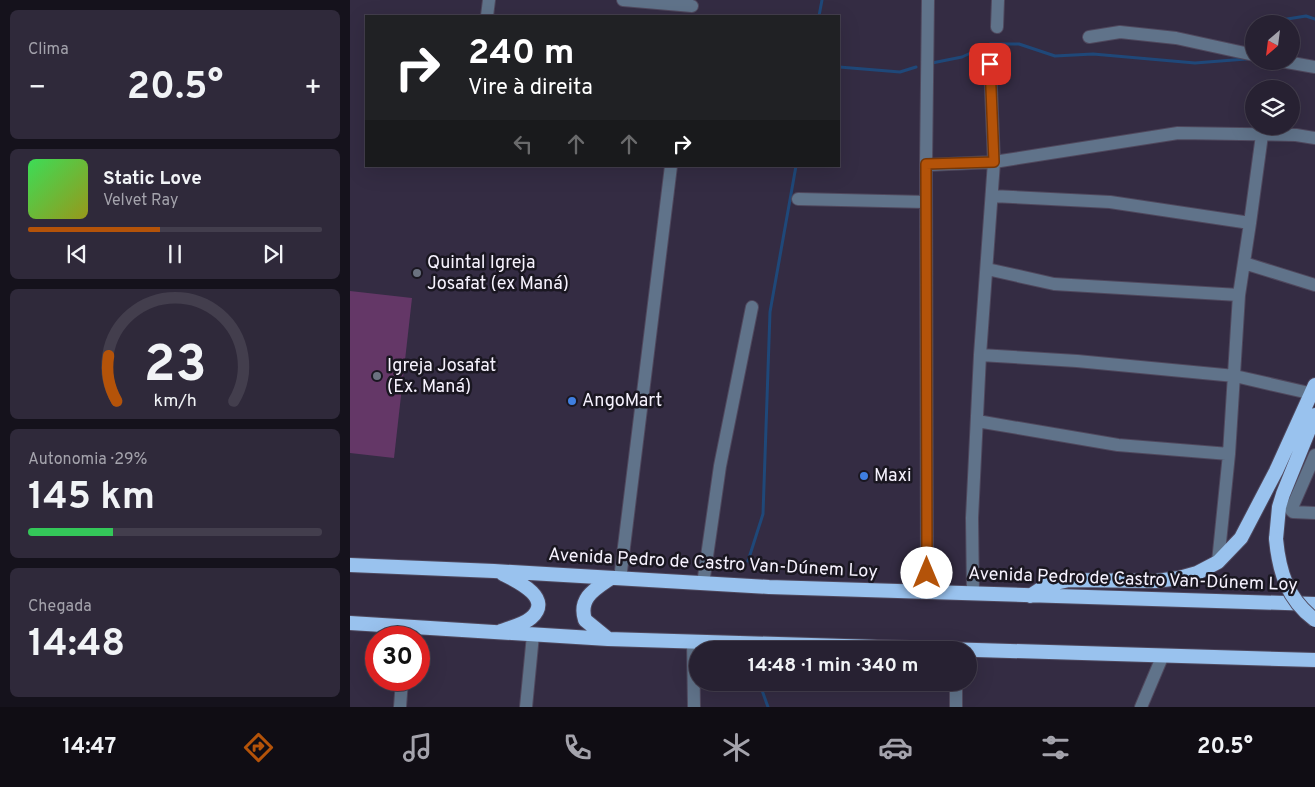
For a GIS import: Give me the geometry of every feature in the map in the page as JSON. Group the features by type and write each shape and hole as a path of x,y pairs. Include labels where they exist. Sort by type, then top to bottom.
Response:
{"highway":[{"path":"1030,596 1046,585 1069,580 1164,580 1197,573 1218,562 1241,538 1276,472 1312,389"},
{"path":"1315,416 1283,494 1279,507 1276,538 1283,580 1301,608 1315,620"},
{"name":"Avenida Pedro de Castro Van-Dúnem Loy","path":"350,565 494,571 769,587 1315,604"},
{"path":"494,571 525,584 537,602 534,614 530,618 496,632"},
{"path":"608,639 585,620 583,606 590,592 615,578"},
{"path":"350,623 368,626"},
{"path":"430,632 496,632 608,639 709,641"},
{"path":"977,650 1315,660"}],"street":[{"path":"487,15 489,0"},
{"path":"622,0 692,8"},
{"path":"927,593 926,164 928,0"},
{"path":"998,0 998,27"},
{"path":"1089,38 1120,32 1176,38 1245,53"},
{"path":"973,594 972,518 980,355 994,162 990,64"},
{"path":"1300,64 1315,67"},
{"path":"926,164 994,162 1178,133 1245,135"},
{"path":"1218,562 1229,454 1239,294 1262,135"},
{"path":"1296,135 1315,138"},
{"path":"615,578 671,167"},
{"path":"992,196 1110,202 1250,222"},
{"path":"798,199 926,202"},
{"path":"1244,263 1315,285"},
{"path":"987,269 1054,284 1239,294"},
{"path":"703,584 720,466 752,307"},
{"path":"980,355 1077,361 1235,376 1312,389"},
{"path":"977,421 1118,445 1229,454"},
{"path":"1315,455 1291,510 1293,512 1315,513"},
{"path":"526,707 533,635"},
{"path":"693,640 694,707"},
{"path":"1141,707 1163,655"},
{"path":"400,707 401,691"},
{"path":"956,691 956,707"}],"building":[{"name":"Igreja Josafat (Ex. Maná)","path":"350,291 412,298 394,458 350,453"}],"waterway":[{"path":"819,15 822,0"},
{"path":"1300,17 1306,16 1315,19"},
{"path":"932,63 962,57 990,44 1019,44 1055,56 1093,54 1195,63 1245,59"},
{"path":"840,67 900,72 916,67"},
{"path":"748,561 763,514 770,312 796,167"},
{"path":"762,691 768,707"}],"place":[{"name":"Quintal Igreja Josafat (ex Maná)","path":"417,273"},
{"name":"Igreja Josafat (Ex. Maná)","path":"377,376"},
{"name":"AngoMart","path":"572,401"},
{"name":"Maxi","path":"864,476"}],"route":[{"path":"927,573 926,164 994,162 990,64"}]}
